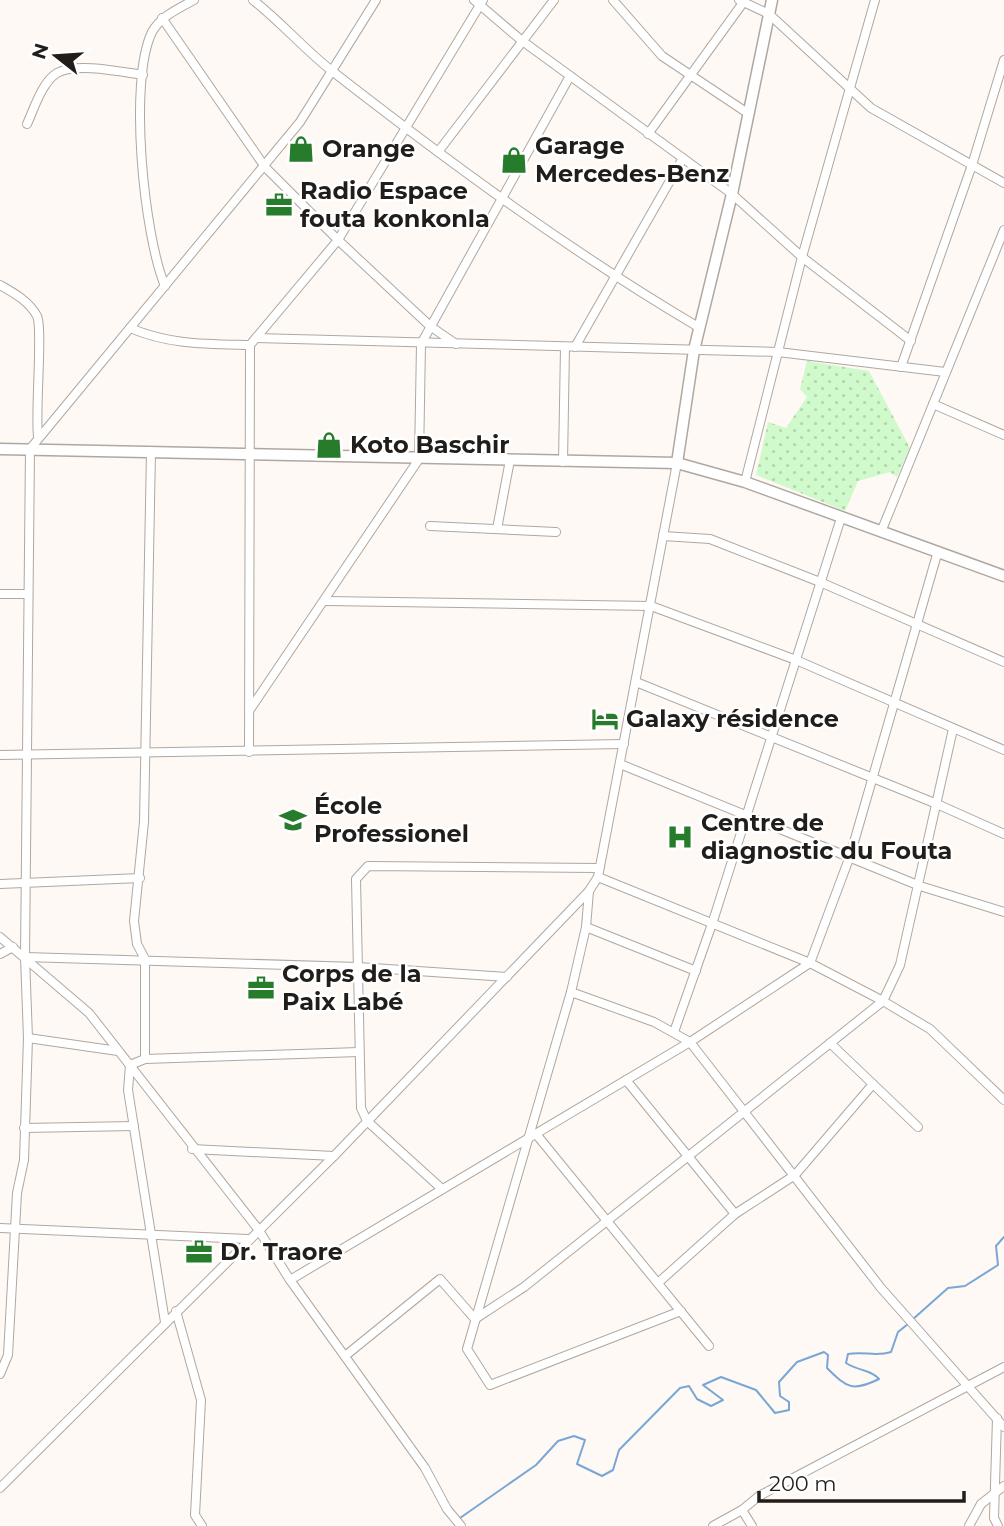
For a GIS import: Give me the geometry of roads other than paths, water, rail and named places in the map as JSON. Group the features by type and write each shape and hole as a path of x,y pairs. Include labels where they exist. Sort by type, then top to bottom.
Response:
{"street":[{"path":"165,286 156,265 143,174 140,132 144,75 151,34 162,18 194,0"},
{"path":"253,0 332,71 438,152 615,278 700,328"},
{"path":"0,1374 8,1355 12,1312 17,1193 23,1175 28,1038 25,957 30,449 38,436 131,328 300,122 376,0"},
{"path":"438,152 554,0"},
{"path":"613,0 662,56 749,114"},
{"path":"0,1488 258,1228 334,1156 589,891 598,873 651,606 694,350 732,194 772,0"},
{"path":"745,482 802,257 875,0"},
{"path":"648,134 743,1 769,14 852,87 871,108 1004,183"},
{"path":"249,752 253,341 338,240 407,128 479,2 521,40 732,194 802,257 911,341"},
{"path":"162,18 265,167 430,326 456,344"},
{"path":"901,367 972,165 1004,60"},
{"path":"27,124 46,86 57,72 82,68 144,75"},
{"path":"249,711 326,601 419,458 421,344 570,76"},
{"path":"563,462 570,347 615,278 683,158"},
{"path":"881,532 1004,230"},
{"path":"0,285 30,305 39,320 36,415 38,436"},
{"path":"131,328 156,339 185,344 253,341 778,352 945,372"},
{"path":"933,404 1004,435"},
{"path":"0,449 677,463 745,482 1004,576"},
{"path":"145,1059 145,959 137,944 134,921 140,878 151,451"},
{"path":"497,529 510,460"},
{"path":"674,1032 713,921 841,518"},
{"path":"430,526 556,532"},
{"path":"663,536 710,539 820,582 1004,662"},
{"path":"290,1280 690,1042 810,963 850,856 938,551"},
{"path":"0,594 28,594"},
{"path":"326,601 651,606 796,660 1004,750"},
{"path":"636,682 937,804 1004,834"},
{"path":"475,1319 524,1287 883,1001 900,965 920,886 953,729"},
{"path":"0,755 624,744"},
{"path":"620,764 747,813 920,886 1004,912"},
{"path":"442,1189 367,1121 361,1108 356,879 368,866 598,873 810,963 883,1001 930,1029 1004,1100"},
{"path":"0,884 140,878"},
{"path":"589,891 586,927 533,1135 467,1349 490,1385 681,1311"},
{"path":"586,927 696,971"},
{"path":"0,937 89,1013 192,1149 258,1228 290,1280 425,1468 447,1509 461,1526"},
{"path":"0,954 13,947"},
{"path":"25,957 358,967 507,977"},
{"path":"571,992 674,1032 690,1042 881,1288 1004,1427"},
{"path":"28,1038 118,1051"},
{"path":"830,1042 918,1127"},
{"path":"130,1065 145,1059 359,1052"},
{"path":"130,1065 128,1090 165,1322"},
{"path":"626,1080 735,1214"},
{"path":"659,1282 735,1214 794,1175 873,1084"},
{"path":"24,1128 134,1126"},
{"path":"533,1135 659,1282 709,1346"},
{"path":"192,1149 334,1156"},
{"path":"0,1228 248,1239"},
{"path":"345,1356 440,1279 475,1319"},
{"path":"176,1311 201,1400 195,1515 202,1526"},
{"path":"0,1312 12,1312"},
{"path":"713,1526 743,1510 759,1496 1004,1367"},
{"path":"997,1418 994,1518 998,1526"},
{"path":"969,1526 981,1504 1004,1486"},
{"path":"743,1510 752,1526"}],"waterway":[{"path":"912,1320 948,1288 965,1286 998,1265 996,1246 1004,1237"},
{"path":"460,1518 536,1465 558,1441 574,1436 585,1440 577,1464 602,1476 613,1470 619,1450 680,1388 689,1386 697,1399 711,1406 723,1400 703,1385 721,1377 756,1390 775,1413 789,1410 789,1402 780,1396 779,1382 797,1362 824,1352 828,1355 827,1368 845,1384 856,1387 870,1383 879,1379 872,1373 846,1363 848,1354 891,1352 898,1332 908,1324"}],"place":[{"name":"Orange","path":"301,149"},
{"name":"Garage Mercedes-Benz","path":"514,160"},
{"name":"Radio Espace fouta konkonla","path":"279,205"},
{"name":"Koto Baschir","path":"329,445"},
{"name":"Galaxy résidence","path":"605,719"},
{"name":"École Professionel","path":"293,820"},
{"name":"Centre de diagnostic du Fouta","path":"680,837"},
{"name":"Corps de la Paix Labé","path":"261,988"},
{"name":"Dr. Traore","path":"199,1252"}]}
